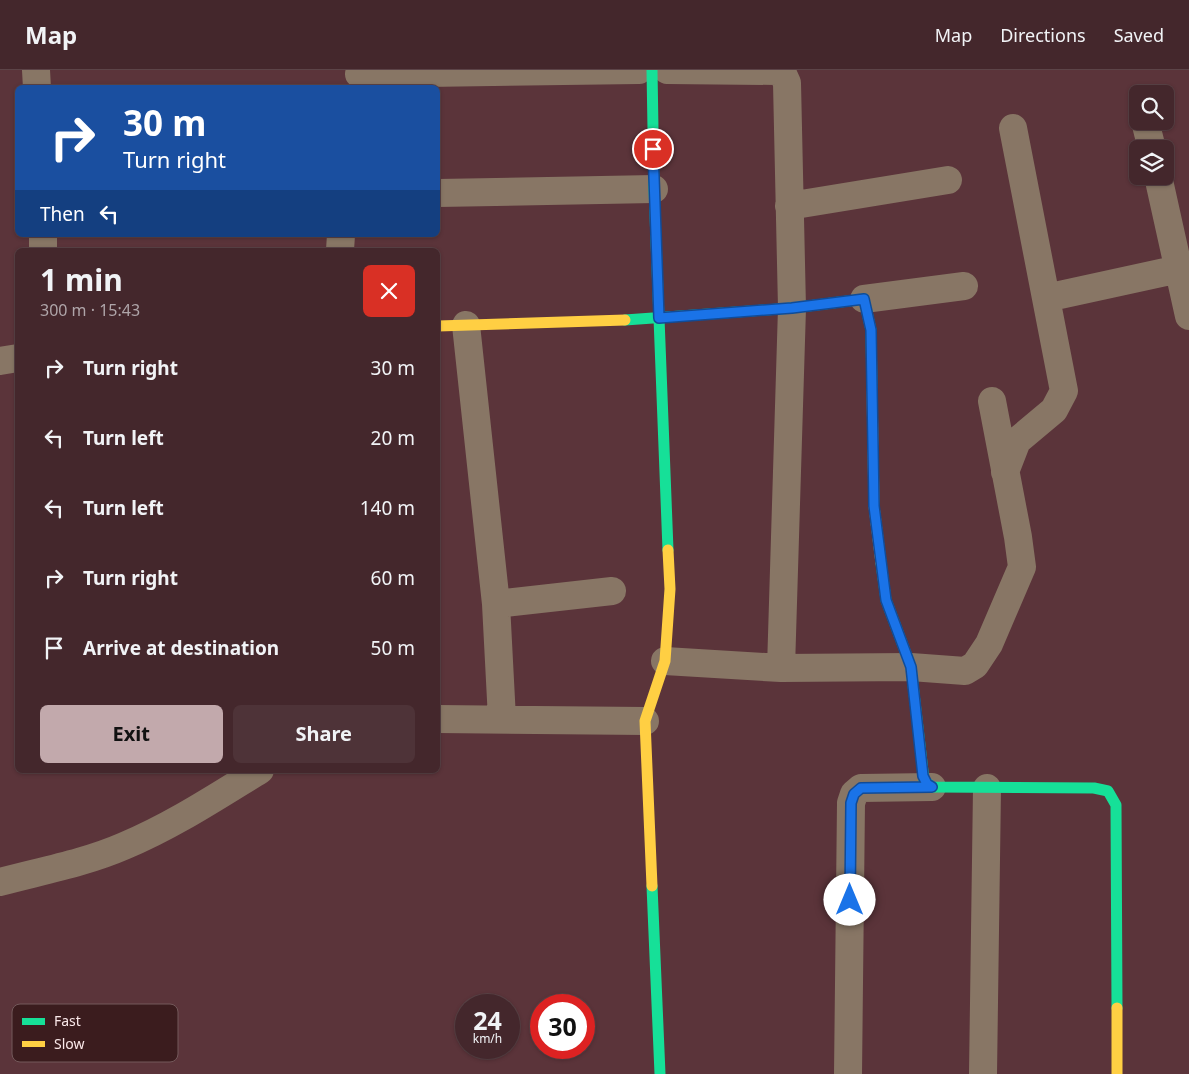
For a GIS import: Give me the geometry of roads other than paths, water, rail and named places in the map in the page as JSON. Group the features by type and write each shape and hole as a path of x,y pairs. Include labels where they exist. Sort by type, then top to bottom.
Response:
{"street":[{"path":"36,70 37,85"},
{"path":"359,77 639,70"},
{"path":"652,70 654,189 670,589 665,661 645,721 660,1074"},
{"path":"667,70 777,71 782,74 787,83 792,308 781,668"},
{"path":"1005,472 1018,441 1054,410 1064,392 1013,128"},
{"path":"790,206 948,180"},
{"path":"1160,185 1189,316"},
{"path":"440,193 654,189"},
{"path":"1046,298 1179,269"},
{"path":"440,326 659,318 792,308 964,286"},
{"path":"864,299 871,330 874,506 886,600 911,667 923,776 927,784 932,787"},
{"path":"466,325 496,604 502,719"},
{"path":"0,361 15,358"},
{"path":"665,661 781,668 911,667 965,671 975,665 989,644 1022,567 992,401"},
{"path":"496,604 612,592"},
{"path":"440,719 645,721"},
{"path":"0,882 103,854 125,846 171,824 255,773"},
{"path":"848,1074 851,803 854,794 861,788 932,787 1094,788 1108,791 1116,805 1117,1074"},
{"path":"983,1074 986,788"}]}
